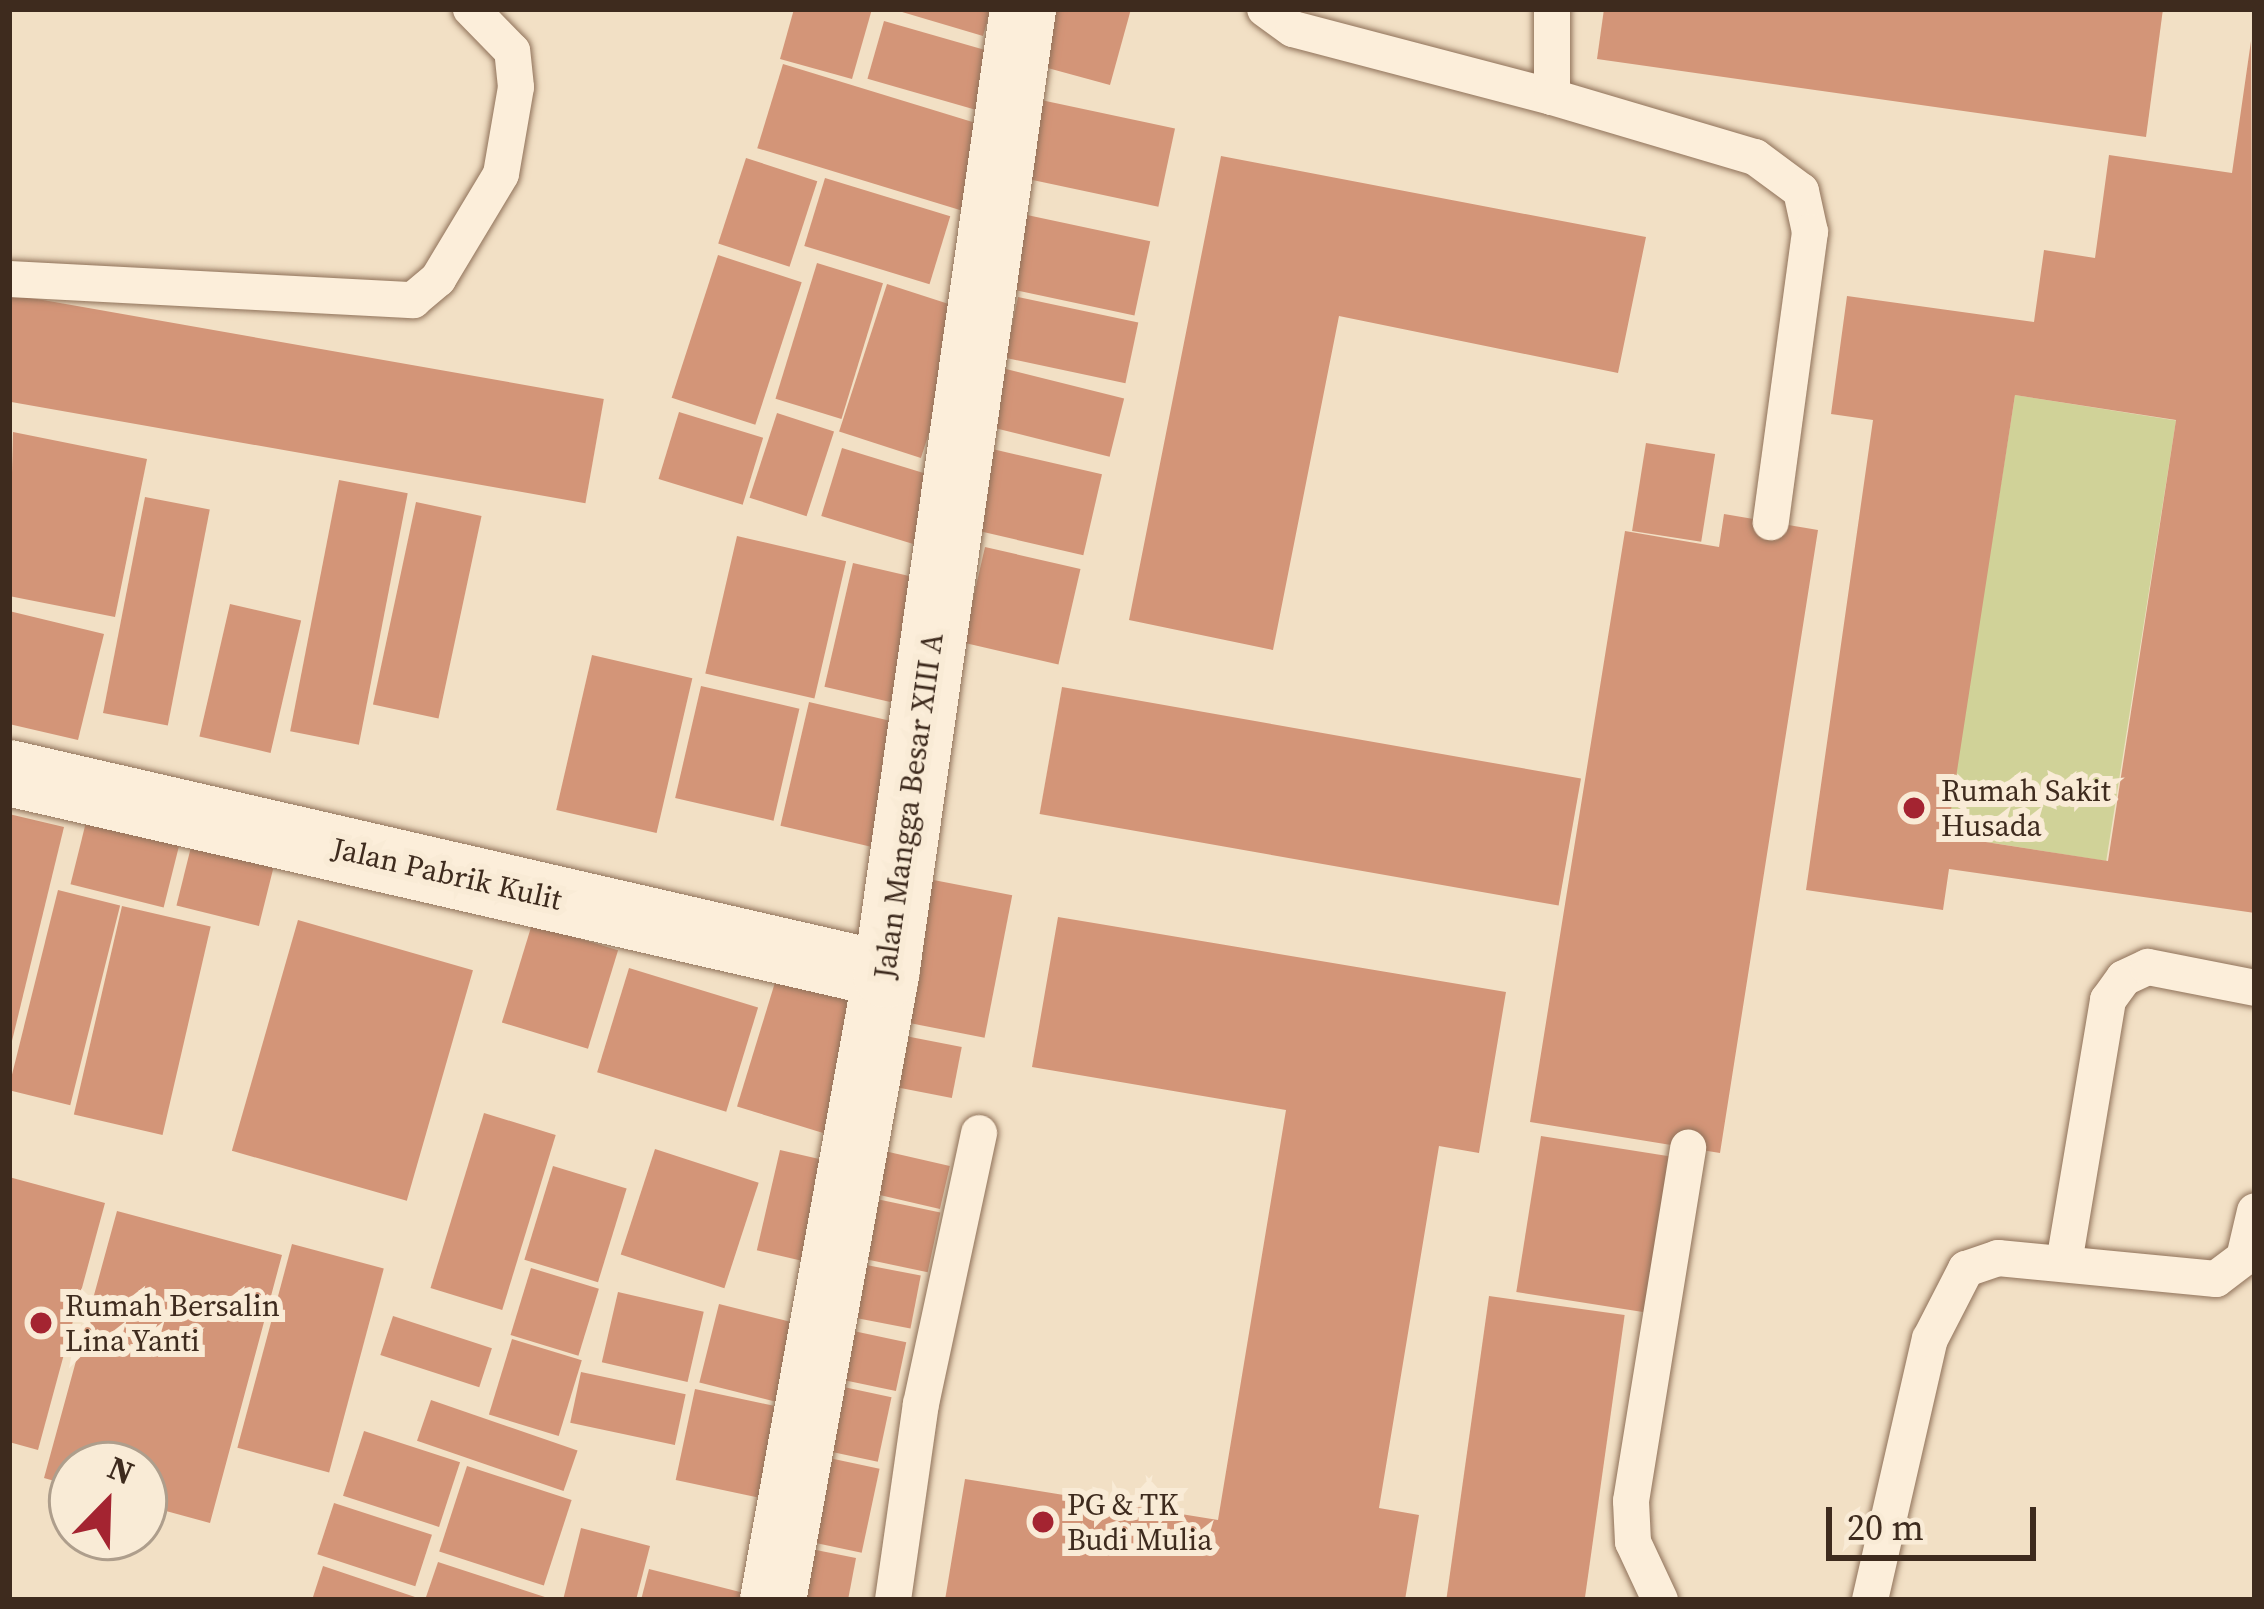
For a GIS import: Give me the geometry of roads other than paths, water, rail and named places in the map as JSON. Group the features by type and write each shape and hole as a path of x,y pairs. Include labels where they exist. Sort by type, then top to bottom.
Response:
{"street":[{"name":"Jalan Mangga Besar XIII A","path":"773,1600 886,974 1023,9"},
{"name":"Jalan Pabrik Kulit","path":"9,773 886,974"}],"lane":[{"path":"9,279 413,300 438,279 501,174 516,87 512,51 471,9"},
{"path":"1265,9 1293,29 1552,97 1755,157 1801,191 1810,232 1771,522"},
{"path":"1552,9 1552,97"},
{"path":"2064,1263 2108,1000 2124,978 2148,967 2255,988"},
{"path":"893,1600 921,1404 979,1133"},
{"path":"1660,1600 1637,1558 1631,1501 1688,1148"},
{"path":"1870,1600 1946,1298 1966,1269 1997,1258 2216,1279 2244,1258 2255,1211"}],"place":[{"name":"Rumah Sakit Husada","path":"1914,808"},
{"name":"Rumah Bersalin Lina Yanti","path":"41,1323"},
{"name":"PG & TK Budi Mulia","path":"1043,1522"}]}
